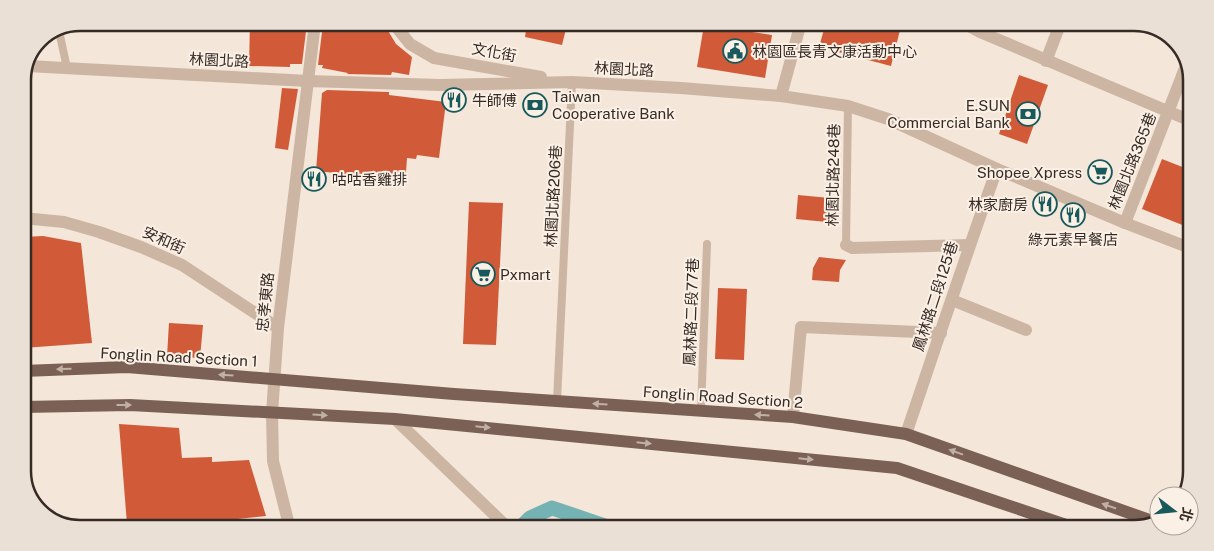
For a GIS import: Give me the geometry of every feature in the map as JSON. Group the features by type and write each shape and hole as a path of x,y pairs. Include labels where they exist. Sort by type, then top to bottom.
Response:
{"main road":[{"name":"Fonglin Road Section 1","path":"31,371 127,367 275,378"},
{"name":"Fonglin Road Section 2","path":"275,378 444,393 794,418 906,434 1145,518"},
{"path":"31,407 130,405 395,419 897,468 1051,520"}],"street":[{"name":"忠孝東路","path":"287,520 274,461 272,413 278,328 314,31"},
{"name":"文化街","path":"400,31 410,44 434,58 572,82"},
{"path":"781,96 799,31"},
{"path":"978,31 1168,112"},
{"path":"1046,60 1057,31"},
{"name":"林園北路","path":"33,66 308,81 440,85 572,82 781,96 848,106 888,119 997,170 1183,245"},
{"name":"林園北路365巷","path":"1125,223 1183,74"},
{"name":"林園北路365巷","path":"1168,112 1183,118"},
{"name":"鳳林路二段125巷","path":"906,434 969,245 997,170"},
{"name":"安和街","path":"31,219 64,222 141,246 182,265 278,328"},
{"path":"846,244 852,248 969,245"},
{"path":"952,300 1026,330"},
{"path":"794,418 801,326 941,333"},
{"path":"395,419 500,520"}],"lane":[{"path":"60,36 67,68"},
{"name":"林園北路206巷","path":"557,401 572,82"},
{"name":"林園北路248巷","path":"846,244 848,106"},
{"name":"鳳林路二段77巷","path":"701,411 707,244"}],"building":[{"path":"250,31 306,31 302,64 290,64 290,67 249,66"},
{"path":"322,31 388,31 396,44 412,57 409,75 392,72 391,75 347,74 322,68 323,65 318,65"},
{"path":"526,31 566,31 562,45 525,37"},
{"name":"林園區長青文康活動中心","path":"703,31 745,31 772,35 765,78 697,67"},
{"path":"824,31 900,31 891,66 819,47"},
{"path":"1019,75 1048,85 1027,144 999,134"},
{"path":"282,88 298,89 288,150 275,148"},
{"path":"327,90 389,92 389,95 446,102 439,158 417,155 416,159 407,158 405,187 380,184 380,182 374,181 375,177 316,171 322,93"},
{"path":"1162,159 1183,167 1183,225 1142,209"},
{"path":"798,195 840,199 837,223 796,219"},
{"name":"Pxmart","path":"469,202 503,203 496,345 463,344"},
{"path":"43,236 81,243 92,343 31,347 31,237"},
{"path":"819,257 846,260 840,270 839,282 812,280 813,268"},
{"path":"718,288 747,289 744,360 715,359"},
{"path":"169,323 203,325 200,358 167,356"},
{"path":"119,424 179,428 182,458 212,457 212,462 249,460 266,516 229,520 127,520"}],"waterway":[{"path":"528,520 552,508 587,520"}],"place":[{"name":"林園區長青文康活動中心","path":"735,51"},
{"name":"牛師傅","path":"454,100"},
{"name":"Taiwan Cooperative Bank","path":"535,105"},
{"name":"E.SUN Commercial Bank","path":"1028,114"},
{"name":"Shopee Xpress","path":"1100,172"},
{"name":"咕咕香雞排","path":"314,179"},
{"name":"林家廚房","path":"1045,204"},
{"name":"綠元素早餐店","path":"1073,215"},
{"name":"Pxmart","path":"483,274"}]}
